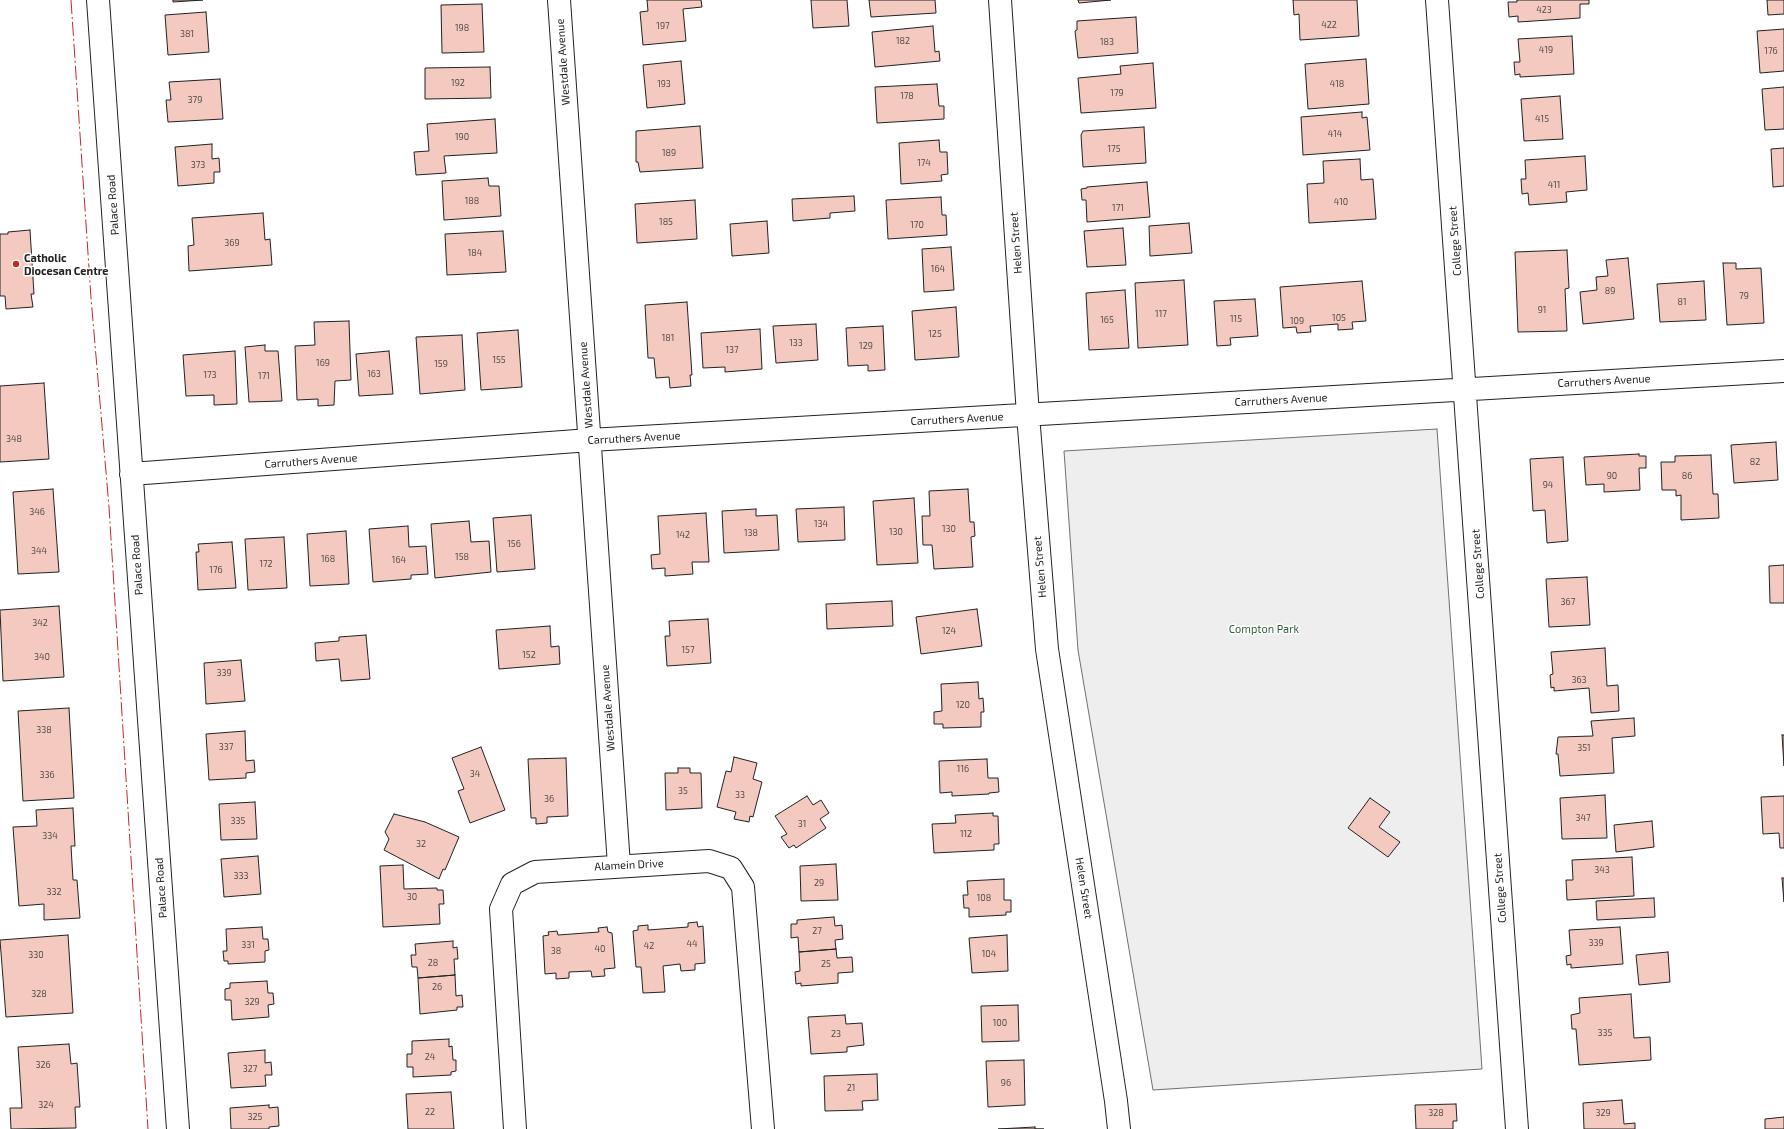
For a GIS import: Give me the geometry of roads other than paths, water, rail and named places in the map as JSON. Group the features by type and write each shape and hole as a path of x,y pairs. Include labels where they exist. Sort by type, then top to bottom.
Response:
{"street":[{"name":"Palace Road","path":"98,0 178,1129"},
{"name":"Westdale Avenue","path":"559,0 619,865"},
{"name":"Helen Street","path":"1000,0 1028,415 1047,649 1119,1129"},
{"name":"College Street","path":"1437,0 1517,1129"},
{"name":"Carruthers Avenue","path":"131,474 590,440 1784,371"},
{"name":"Alamein Drive","path":"515,1129 501,909 512,884 535,872 619,865 709,861 731,868 743,887 763,1129"}],"place":[{"name":"Catholic Diocesan Centre","path":"16,264"}],"park label":[{"name":"Compton Park","path":"1264,629"}]}
